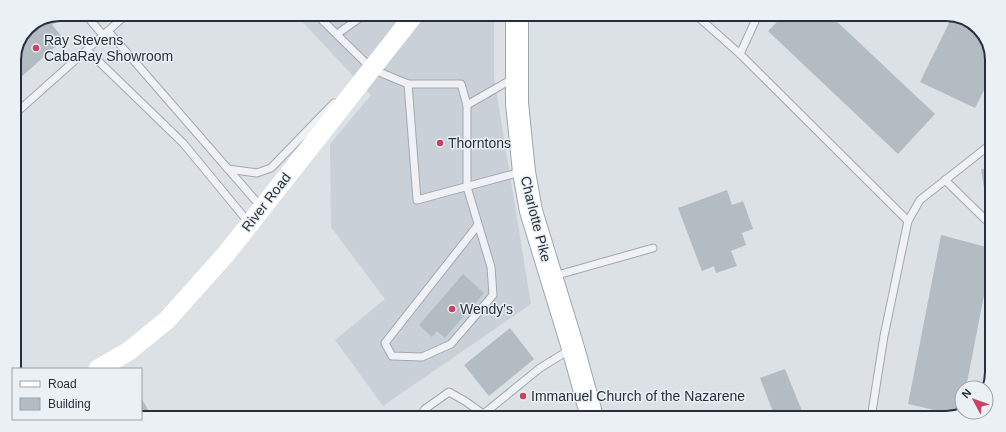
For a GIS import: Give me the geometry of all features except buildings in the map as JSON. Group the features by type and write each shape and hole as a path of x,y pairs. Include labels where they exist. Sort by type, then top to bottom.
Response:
{"main road":[{"name":"River Road","path":"100,368 129,350 167,320 226,254 409,21"},
{"name":"Charlotte Pike","path":"517,21 517,103 524,172 531,211 573,348 590,411"}],"lane":[{"path":"93,21 106,33 262,208"},
{"path":"21,108 119,21"},
{"path":"323,21 337,34 369,73 408,84 461,84 468,105 467,187 491,267 493,295 451,344 422,357 392,356 385,343 478,225"},
{"path":"337,34 355,21"},
{"path":"704,21 740,54 908,221"},
{"path":"740,54 755,21"},
{"path":"87,50 182,143 250,224"},
{"path":"228,169 257,173 271,168 330,107 369,73"},
{"path":"468,105 516,77"},
{"path":"408,84 417,200 524,172"},
{"path":"872,411 884,336 908,221 920,200 985,149"},
{"path":"945,180 985,219"},
{"path":"550,277 653,248"},
{"path":"487,411 540,368 573,348"},
{"path":"424,411 449,392 465,400 477,411"}],"shaded area":[{"path":"302,21 494,21 494,77 531,304 383,406 335,340 385,299 331,227 330,144 371,95"}],"place":[{"name":"Ray Stevens CabaRay Showroom","path":"36,48"},
{"name":"Thorntons","path":"440,143"},
{"name":"Wendy's","path":"452,309"},
{"name":"Immanuel Church of the Nazarene","path":"523,396"}]}
